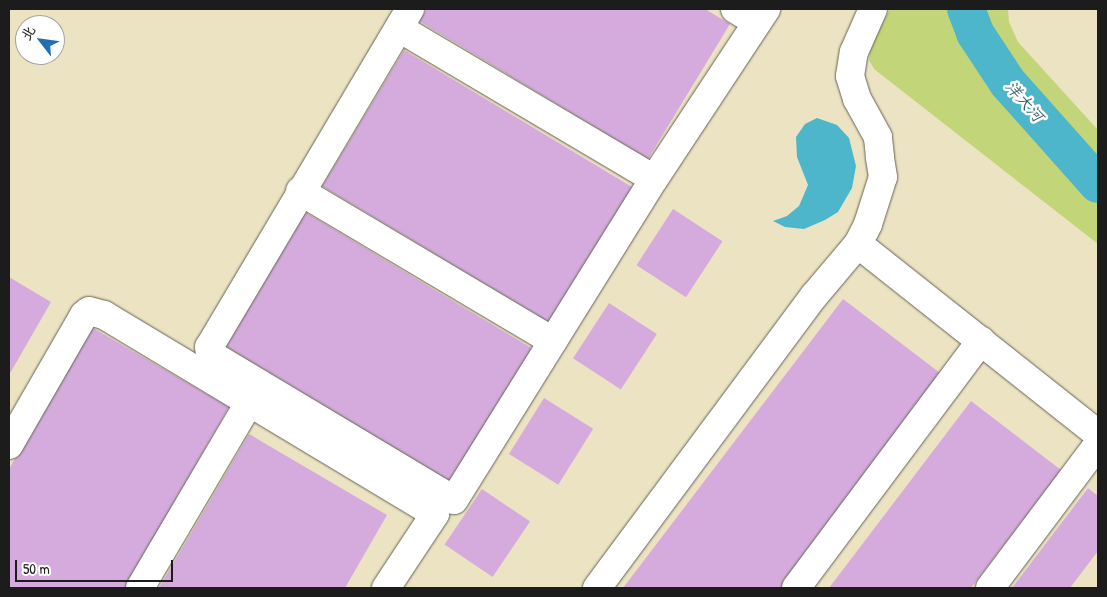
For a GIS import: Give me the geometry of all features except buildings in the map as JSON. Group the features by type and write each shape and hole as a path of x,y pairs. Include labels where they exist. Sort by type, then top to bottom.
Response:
{"lane":[{"path":"597,588 814,296 858,244 868,224 882,177 878,137 857,99 850,76 854,52 873,9"},
{"path":"654,179 404,18 212,338 210,354 454,500 654,179 753,13"},
{"path":"300,191 553,341"},
{"path":"858,244 1098,434"},
{"path":"9,445 89,311 104,315 436,514 386,588"},
{"path":"796,588 981,341"},
{"path":"140,588 249,403"},
{"path":"990,588 1098,444"}],"green space":[{"path":"890,9 1008,9 1009,22 1018,42 1098,130 1098,244 874,69 869,60 871,46"}],"water":[{"path":"817,118 837,125 849,138 856,166 852,188 838,212 825,220 804,229 785,227 773,221 787,216 799,206 808,185 797,157 796,137 805,124"}],"waterway":[{"name":"洋大河","path":"966,9 975,33 1008,83 1098,184"}]}
